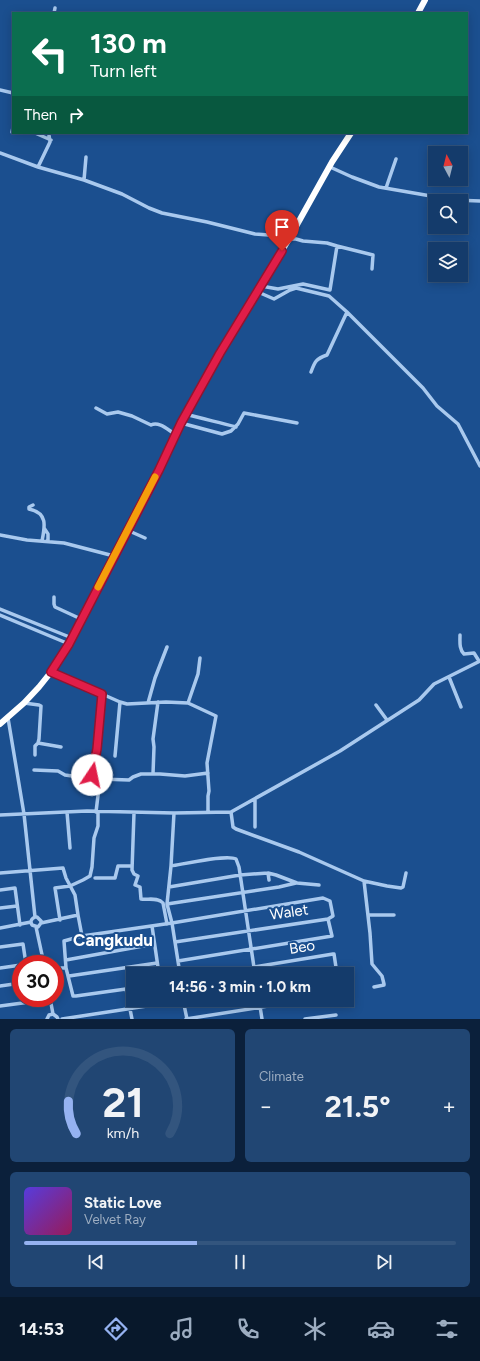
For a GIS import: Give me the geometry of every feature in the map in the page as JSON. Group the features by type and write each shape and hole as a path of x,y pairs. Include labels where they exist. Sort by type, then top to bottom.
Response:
{"highway":[{"path":"419,12 425,0"},
{"path":"0,724 24,703 51,672 70,641 159,470 181,423 220,353 258,292 350,134"}],"street":[{"path":"54,12 55,8"},
{"path":"0,90 12,93"},
{"path":"37,134 50,140"},
{"path":"38,168 50,140 50,134"},
{"path":"0,153 38,168 84,180 122,194 156,212 207,222 255,234 283,236 289,239 327,243 373,255 372,269"},
{"path":"84,180 86,157"},
{"path":"386,188 396,160"},
{"path":"330,167 373,185 386,188 454,200 480,201"},
{"path":"261,286 278,289 303,284 330,290 337,246"},
{"path":"258,292 274,299 296,288 329,296 347,312 423,388 437,406 461,428 480,466"},
{"path":"311,372 318,358 327,355 347,312"},
{"path":"96,408 107,414 116,412 132,416 149,424 158,423 175,434"},
{"path":"181,423 222,434 231,431 236,427 242,414 246,413 272,419 297,422"},
{"path":"186,414 203,420 211,420 236,427"},
{"path":"33,504 29,507 29,509 35,510 42,515 43,519 44,528 42,541"},
{"path":"44,528 48,534 48,542"},
{"path":"127,530 145,538"},
{"path":"0,535 27,540 64,543 114,556"},
{"path":"54,597 55,607 81,619"},
{"path":"0,609 70,641"},
{"path":"0,615 70,641"},
{"path":"0,816 67,812 231,812 255,800 340,751 419,700 434,684 479,661 474,653 464,654 462,652 460,646 460,635"},
{"path":"148,703 155,678 167,647"},
{"path":"188,703 198,674 200,658"},
{"path":"51,672 120,702 132,704 158,702 188,703 216,716 208,753 208,812"},
{"path":"449,677 461,707"},
{"path":"92,777 97,749 102,694"},
{"path":"115,756 120,702"},
{"path":"153,774 153,739 158,702"},
{"path":"24,703 41,706 38,743 35,746 35,755"},
{"path":"376,705 387,720"},
{"path":"8,718 24,814 34,916 31,922"},
{"path":"38,743 61,747"},
{"path":"34,770 58,771 65,775 100,779 129,780 136,775 153,774 185,776 208,773"},
{"path":"60,920 55,888 70,886 90,876 91,873 94,838 98,826 97,812 100,779"},
{"path":"255,800 255,827"},
{"path":"67,812 70,848"},
{"path":"231,812 233,827 236,829 299,852 364,881 401,888 403,887 406,873"},
{"path":"134,813 132,866 133,874 138,876 135,885 140,886 141,899 158,899 161,901 167,924"},
{"path":"174,813 167,904 172,923 179,967"},
{"path":"171,866 233,857 236,859 240,875 254,967"},
{"path":"95,878 115,878 118,866 132,866"},
{"path":"0,872 63,868 75,895 82,936"},
{"path":"169,887 240,875 268,873 297,883 319,886"},
{"path":"268,873 269,880"},
{"path":"364,881 372,964 382,976 384,985 374,988"},
{"path":"167,904 243,893 297,883"},
{"path":"0,890 15,888 20,924"},
{"name":"Walet","path":"175,942 328,919 333,916 330,901 325,899 246,912"},
{"path":"0,908 17,906"},
{"path":"126,989 73,996 66,968 64,941 82,936 246,912"},
{"path":"36,927 41,923 78,915"},
{"path":"368,916 394,915"},
{"path":"34,916 40,918 41,923"},
{"path":"178,961 332,936 328,919"},
{"path":"0,928 31,922"},
{"path":"31,922 32,925 36,927 42,955"},
{"path":"152,926 158,967"},
{"path":"0,947 23,944 25,955"},
{"path":"66,960 154,944"},
{"name":"Beo","path":"254,967 334,954 336,967"},
{"path":"69,976 157,963"},
{"path":"0,968 12,966"},
{"path":"0,986 12,984"},
{"path":"0,1006 12,1004"},
{"path":"52,1007 53,1014 57,1016 58,1019"},
{"path":"62,1019 137,1007"},
{"path":"185,1007 186,1019 254,1007"},
{"path":"260,1007 262,1019"},
{"path":"130,1008 132,1019"},
{"path":"47,1019 49,1015 53,1014"},
{"path":"305,1019 336,1015"}],"slow traffic":[{"path":"98,587 155,477"}],"district":[{"name":"Cangkudu","path":"113,940"}],"route":[{"path":"92,775 97,749 102,694 51,672 69,644 159,470 181,423 220,353 282,251"}]}
